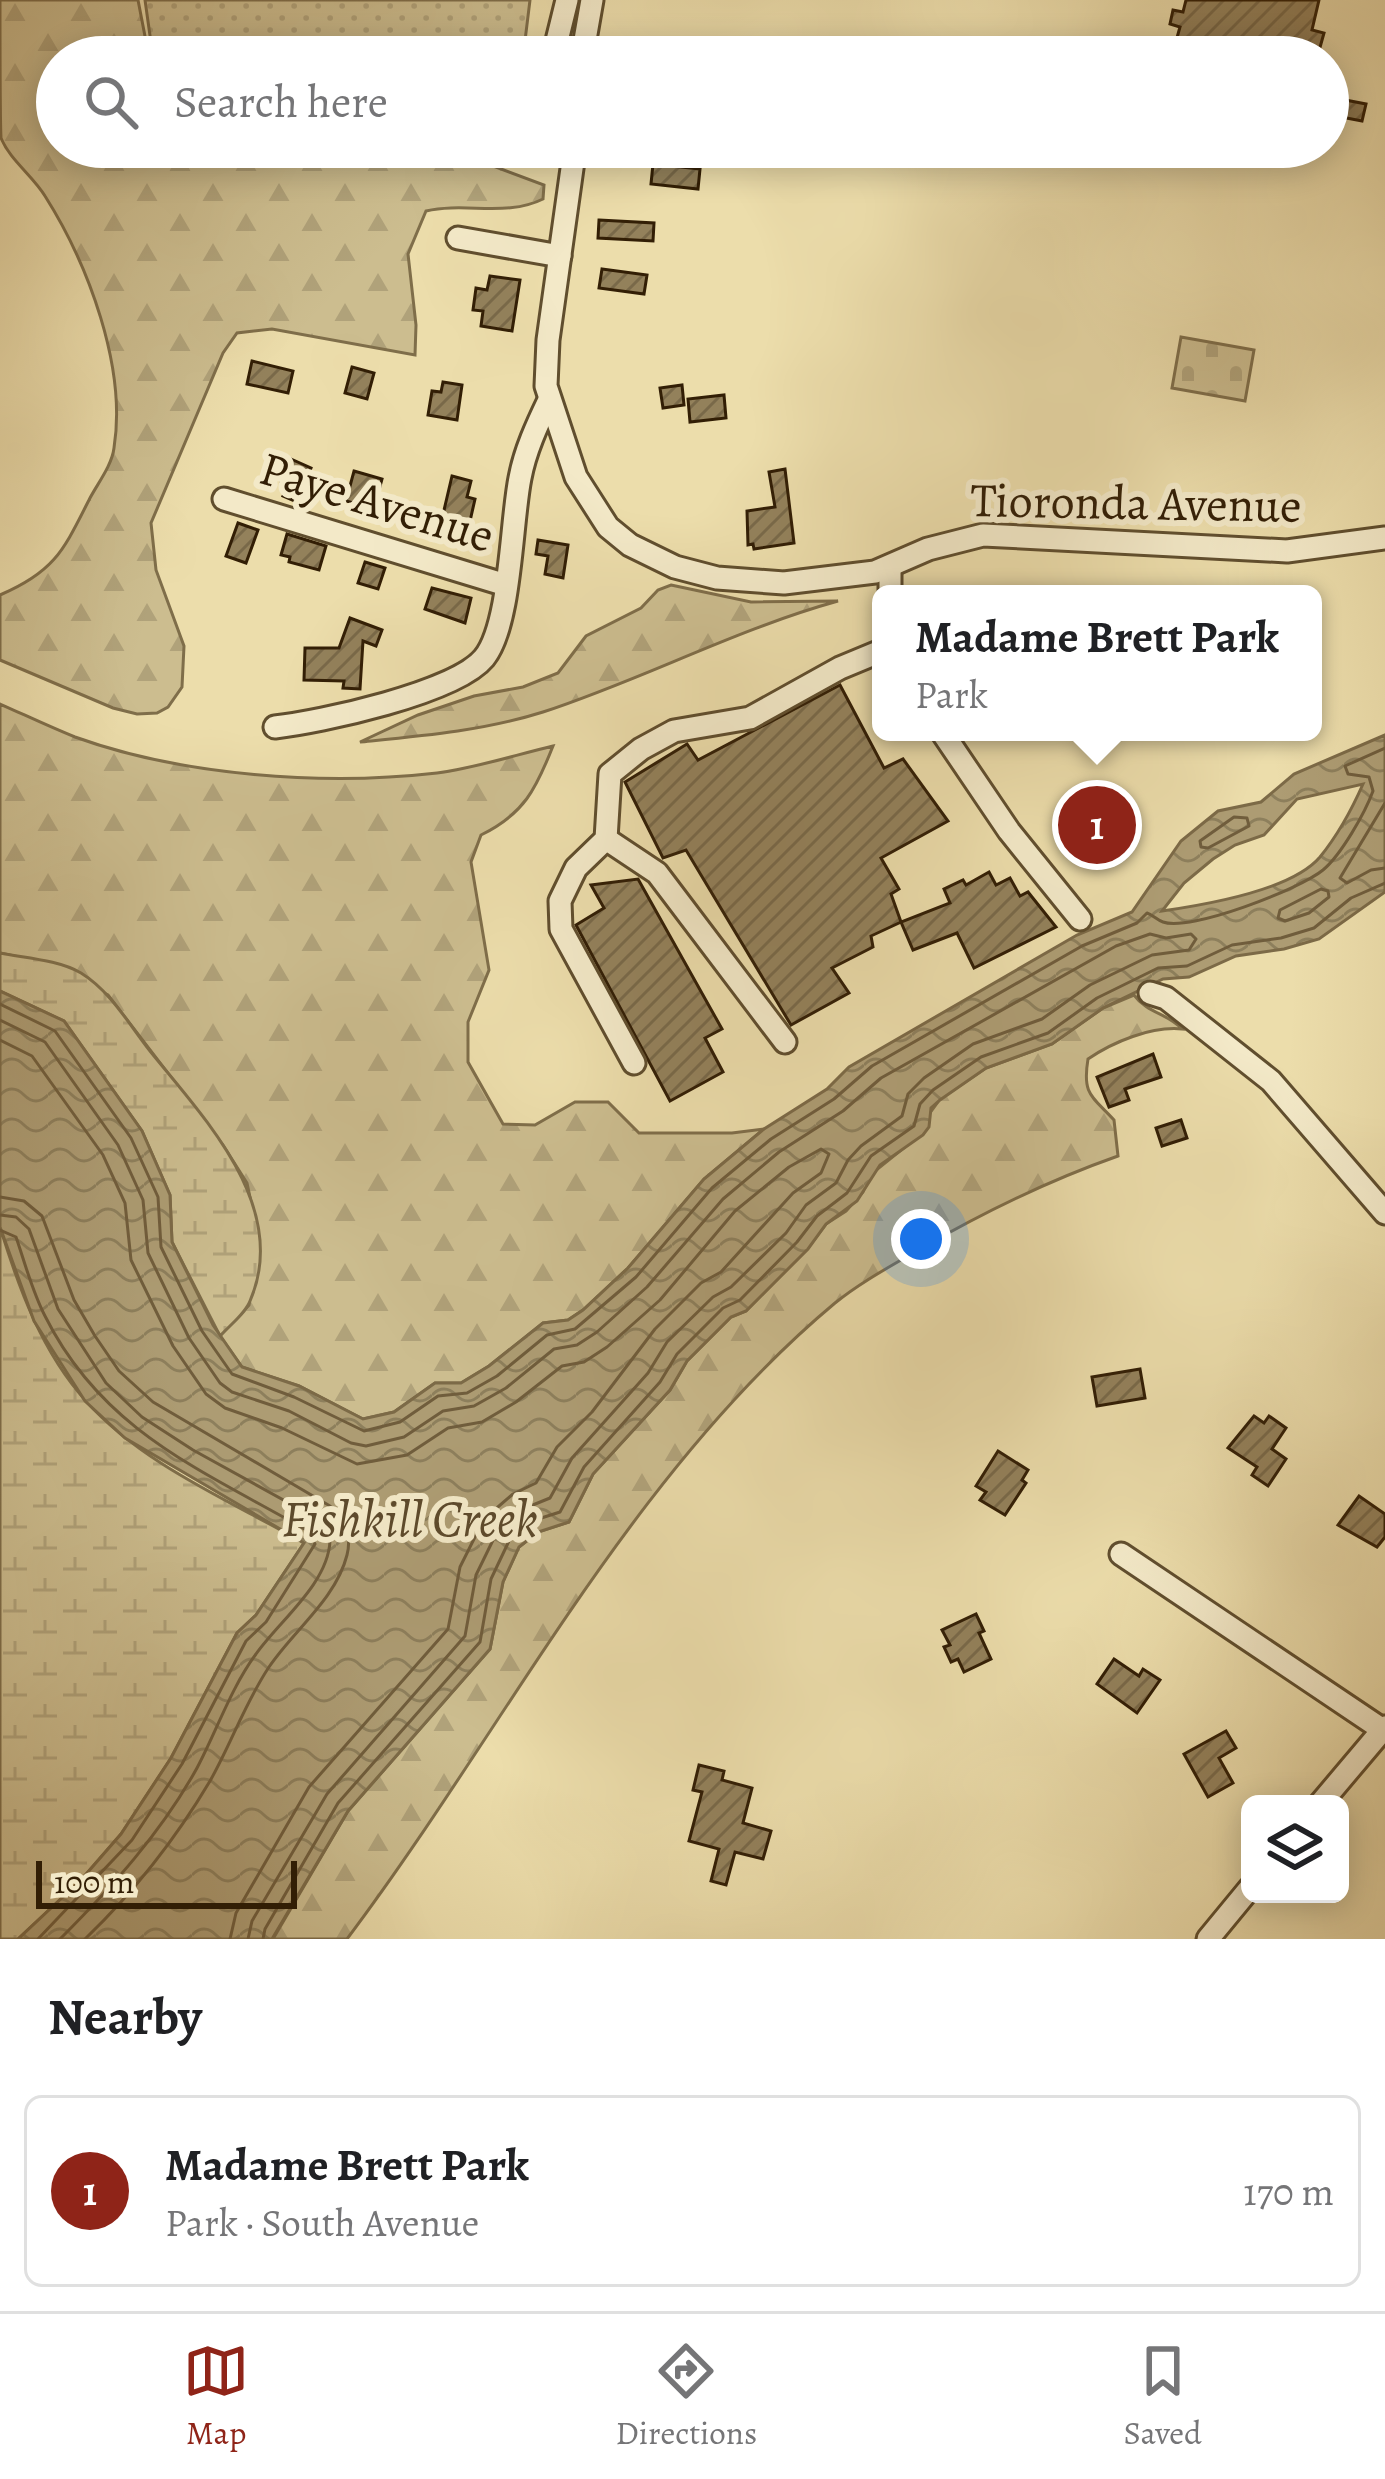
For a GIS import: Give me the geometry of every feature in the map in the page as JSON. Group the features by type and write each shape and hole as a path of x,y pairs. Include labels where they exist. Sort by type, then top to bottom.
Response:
{"street":[{"path":"558,36 566,0"},
{"path":"586,36 592,0"},
{"path":"275,727 314,723 420,692 479,663 495,634 520,476 549,400 548,340 572,168"},
{"path":"458,238 560,256"},
{"name":"Tioronda Avenue","path":"549,400 576,477 608,527 630,545 675,567 748,582 784,584 874,572 928,549 983,535 1287,551 1385,538"},
{"name":"Paye Avenue","path":"224,499 506,585"},
{"path":"890,566 890,585"},
{"path":"634,1063 561,929 560,902 576,868 606,839 610,775 641,749 674,731 749,718 872,655"},
{"path":"948,741 1009,831 1080,920"},
{"path":"606,839 657,873 785,1042"},
{"path":"1150,993 1166,998 1271,1081 1385,1213"},
{"path":"1121,1554 1384,1729 1328,1795"},
{"path":"1208,1939 1241,1899"}],"green space":[{"path":"0,0 138,0 145,36 36,36 36,168 498,168 544,185 543,199 529,204 426,211 408,254 415,355 272,329 237,333 223,353 151,523 156,570 184,646 182,687 168,707 157,713 113,708 0,660 0,595 34,577 65,545 111,461 117,417 109,351 89,284 45,196 1,138"},
{"path":"145,0 530,0 526,36 150,36"},
{"path":"1181,337 1254,350 1245,401 1172,388"},
{"path":"671,585 751,602 838,601 543,712 475,728 360,742 418,715 558,673 586,636 641,608 658,590"},
{"path":"0,704 75,737 161,761 301,778 437,773 553,746 527,799 481,835 471,862 489,970 468,1022 468,1062 503,1124 535,1125 575,1102 608,1102 639,1133 764,1129 704,1179 628,1268 583,1310 568,1320 543,1323 461,1383 435,1383 394,1412 363,1419 299,1386 242,1367 220,1336 249,1305 258,1235 247,1183 108,995 38,961 0,953"},
{"path":"0,953 63,965 102,990 197,1109 237,1168 259,1233 260,1267 248,1306 220,1336 172,1242 170,1195 142,1131 64,1021 0,991"},
{"path":"1134,995 1182,1029 1133,1036 1088,1059 1088,1088 1114,1120 1118,1156 992,1210 876,1274 835,1303 762,1371 694,1445 632,1524 347,1939 273,1939 348,1811 490,1649 503,1582 519,1547 538,1532 569,1522 593,1474 670,1390 687,1361 731,1317 746,1311 826,1224 846,1211 863,1192 870,1175 905,1147 940,1099 986,1068 1052,1044 1103,1008"},
{"path":"0,1227 34,1319 57,1362 86,1401 161,1463 304,1543 256,1615 237,1633 171,1758 121,1834 81,1880 18,1939 0,1939"}],"water":[{"name":"Fishkill Creek","path":"1385,735 1385,892 1319,939 1236,956 1189,977 1163,979 1103,1008 1052,1044 986,1068 931,1108 923,1135 880,1165 857,1201 826,1224 808,1249 746,1311 731,1317 687,1361 670,1390 593,1474 569,1522 538,1532 519,1547 503,1582 490,1649 348,1811 272,1939 18,1939 81,1880 121,1834 171,1758 237,1633 256,1615 304,1543 125,1438 85,1401 34,1321 0,1227 0,991 64,1021 142,1131 170,1195 172,1242 213,1325 242,1367 299,1386 363,1419 394,1412 435,1383 461,1383 543,1323 568,1320 583,1310 628,1268 704,1179 764,1129 827,1089 849,1067 1077,935 1132,912 1181,841 1218,811 1261,802 1294,774","holes":["1363,784 1344,822 1307,869 1246,894 1162,911 1184,883 1235,845 1264,835 1297,799"]}],"building":[{"path":"1186,0 1319,0 1312,30 1324,33 1177,36 1180,27 1170,24 1173,10 1183,12"},
{"path":"1349,101 1366,104 1362,121 1349,118"},
{"path":"653,168 700,169 698,189 651,184"},
{"path":"599,220 654,223 653,241 598,238"},
{"path":"602,269 647,275 644,294 599,288"},
{"path":"490,276 520,280 512,331 481,326 483,311 473,310 476,288 487,290"},
{"path":"252,361 293,371 288,393 247,384"},
{"path":"352,367 374,373 367,399 345,393"},
{"path":"443,382 462,385 457,420 428,415 432,391 441,392"},
{"path":"682,385 684,405 663,408 660,388"},
{"path":"724,395 726,418 690,422 688,399"},
{"path":"291,459 311,468 297,502 283,496 288,486 281,483"},
{"path":"785,469 794,543 754,549 753,544 748,545 747,511 775,507 769,472"},
{"path":"354,471 382,479 375,505 346,501"},
{"path":"452,476 471,481 467,497 475,499 468,530 441,523"},
{"path":"238,523 258,530 246,563 226,556"},
{"path":"287,534 326,546 319,570 281,555"},
{"path":"538,540 568,545 563,578 545,574 548,556 536,554"},
{"path":"365,562 385,568 378,589 358,583"},
{"path":"432,588 471,598 465,623 425,609"},
{"path":"350,618 382,630 376,646 363,641 360,689 343,688 344,681 304,680 305,648 339,648"},
{"path":"840,685 884,768 903,759 948,821 881,858 899,889 891,894 901,922 871,936 873,947 832,968 849,993 791,1025 686,850 663,858 625,782 687,744 698,760"},
{"path":"989,872 996,885 1010,878 1020,896 1028,892 1056,927 974,968 957,933 913,950 901,922 950,903 944,889 963,880 966,885"},
{"path":"638,879 722,1029 705,1038 723,1072 670,1101 576,925 604,908 591,885"},
{"path":"1153,1054 1161,1077 1125,1089 1129,1100 1109,1107 1097,1077"},
{"path":"1181,1120 1187,1138 1162,1146 1156,1128"},
{"path":"1140,1369 1145,1398 1097,1406 1092,1377"},
{"path":"1254,1416 1264,1423 1269,1416 1286,1428 1272,1449 1286,1459 1268,1486 1252,1475 1257,1467 1228,1448"},
{"path":"998,1451 1028,1470 1022,1480 1026,1483 1005,1515 980,1500 986,1492 976,1486"},
{"path":"1359,1496 1385,1514 1385,1537 1377,1547 1338,1525"},
{"path":"976,1614 991,1659 964,1672 958,1659 951,1662 944,1647 950,1645 942,1630"},
{"path":"1114,1659 1139,1676 1143,1669 1160,1680 1137,1713 1097,1684"},
{"path":"1226,1731 1236,1748 1219,1758 1233,1783 1208,1797 1184,1754"},
{"path":"699,1765 724,1771 722,1780 752,1788 743,1823 771,1831 763,1859 735,1852 726,1885 711,1881 719,1849 689,1841 702,1792 693,1790"}],"place":[{"name":"Madame Brett Park","path":"1097,825"}]}
